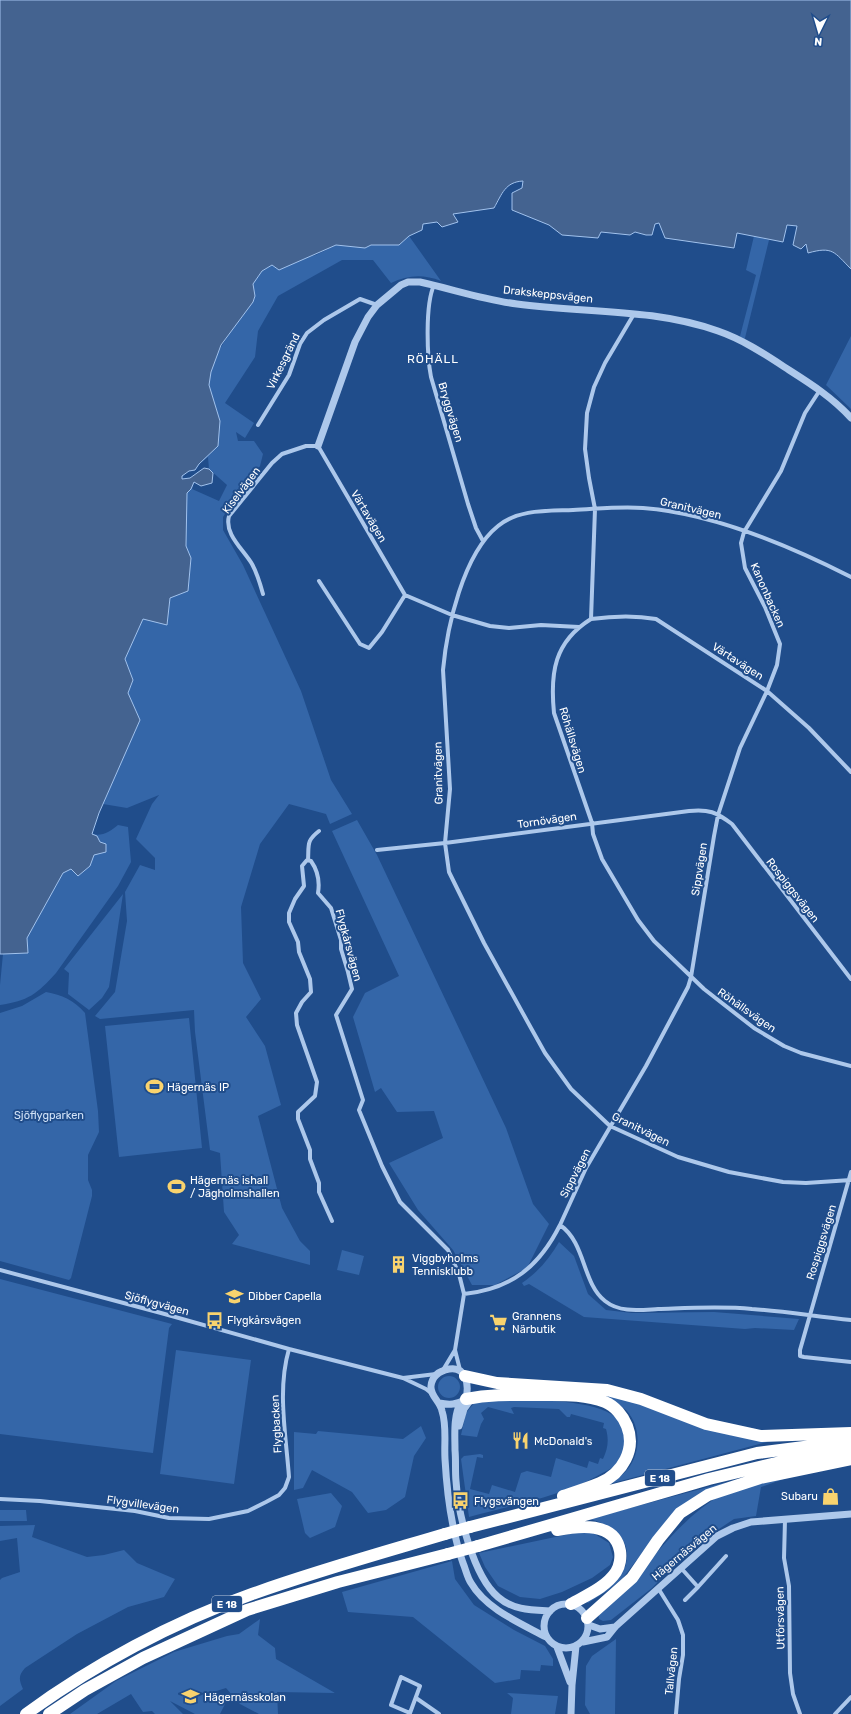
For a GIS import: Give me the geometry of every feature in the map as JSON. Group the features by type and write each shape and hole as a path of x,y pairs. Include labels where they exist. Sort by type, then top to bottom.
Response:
{"highway":[{"path":"463,1373 497,1383 607,1390 641,1399 706,1424 761,1436 851,1433"},
{"path":"466,1400 489,1394 567,1395 595,1398 606,1402 619,1412 626,1423 630,1434 631,1445 627,1458 620,1468 601,1483 470,1527"},
{"name":"E 18","path":"26,1714 69,1685 134,1647 195,1617 251,1594 470,1527 757,1453 851,1441"},
{"name":"E 18","path":"49,1714 85,1690 143,1658 247,1610 338,1582 478,1546 709,1479 793,1459 851,1451"},
{"path":"588,1622 632,1578 658,1540 680,1513 708,1495 760,1478 851,1459"},
{"path":"478,1546 573,1527 590,1527 602,1530 612,1536 619,1545 621,1557 618,1570 603,1585 571,1604"}],"street":[{"name":"Drakskeppsvägen","path":"318,446 362,326 377,305 401,285 408,282 420,282 516,304 608,311 652,316 691,323 731,336 765,354 820,390 842,408 851,418"},
{"name":"Bryggvägen","path":"434,285 431,292 429,323 428,361 431,377 476,528 483,541"},
{"name":"Virkesgränd","path":"258,424 290,375 300,344 311,328 360,299 377,305"},
{"path":"591,620 595,509 585,449 587,413 594,387 599,376 634,314"},
{"name":"Kanonbacken","path":"718,815 740,748 767,691 777,665 780,644 765,607 745,568 742,542 744,532 780,471 805,413 820,390"},
{"name":"Kiselvägen","path":"262,594 259,579 252,564 231,533 228,523 230,516 272,463 282,454 306,446 318,446"},
{"name":"Värtavägen","path":"318,446 405,595"},
{"name":"Granitvägen","path":"850,1180 783,1182 729,1172 678,1157 610,1126 571,1089 545,1053 530,1028 457,892 449,872 445,843 450,789 443,670 452,615 467,570 483,541 498,526 517,516 544,511 595,509 642,508 675,512 744,532 818,560 851,577"},
{"path":"319,581 360,644 369,648 382,632 405,595 474,623 500,627 541,625 578,627"},
{"name":"Värtavägen","path":"591,620 614,616 632,616 656,619 767,691 809,728 851,772"},
{"name":"Röhällsvägen","path":"591,620 578,627 568,640 555,664 552,696 554,713 592,823 593,834 602,859 638,920 654,941 691,977 722,1004 769,1037 801,1053 851,1066"},
{"name":"Tornövägen","path":"377,850 445,843 704,809 712,811 718,815"},
{"name":"Sippvägen","path":"464,1294 495,1288 513,1280 539,1259 560,1225 586,1168 654,1051 688,987 691,977 718,815"},
{"name":"Rospiggsvägen","path":"718,815 732,824 851,979"},
{"path":"319,831 311,837 307,847 308,860 302,866 304,886 295,899 289,912 289,922 298,942 299,952 310,979 311,992 302,1002 296,1014 297,1025 317,1082 315,1096 298,1112 298,1119 310,1150 310,1159 320,1183 319,1192 332,1221"},
{"name":"Flygkårsvägen","path":"308,860 311,860 318,874 320,882 318,893 331,908 341,940 341,948 352,989 336,1015 363,1100 359,1110 382,1166 400,1202 448,1250 459,1274 464,1294 455,1350 440,1372"},
{"name":"Rospiggsvägen","path":"851,1172 850,1180 808,1316 800,1350 800,1356 851,1362"},
{"path":"560,1225 569,1231 592,1284 600,1296 606,1302 619,1308 633,1310 734,1308 851,1320"},
{"name":"Sjöflygvägen","path":"0,1270 289,1349 403,1378 426,1389 432,1394"},
{"name":"Flygbacken","path":"279,1495 285,1488 289,1477 283,1400 285,1362 289,1349"},
{"name":"Flygkårsvägen","path":"455,1350 463,1373"},
{"path":"455,1436 464,1409 468,1384 463,1373 452,1369 440,1372 431,1386 432,1394 439,1403 443,1416 446,1490 451,1520 470,1582 481,1598 494,1607 546,1636 557,1646 565,1648 579,1644"},
{"name":"Sjöflygvägen","path":"403,1378 440,1372"},
{"path":"439,1403 453,1405 466,1400"},
{"path":"466,1400 458,1409 455,1436 456,1482 459,1507 472,1555 483,1580 498,1597 508,1604 525,1609 550,1610"},
{"name":"Flygvillevägen","path":"0,1499 40,1501 127,1510 169,1518 209,1519 248,1511 279,1495"},
{"name":"Hägernäsvägen","path":"579,1644 607,1637 615,1627 717,1536 733,1528 751,1522 851,1514"},
{"name":"Utförsvägen","path":"785,1520 784,1558 789,1586 790,1673 793,1694 800,1714"},
{"path":"685,1600 726,1556"},
{"path":"681,1568 698,1587"},
{"name":"Tallvägen","path":"658,1588 678,1620 683,1635 683,1655 676,1714"},
{"path":"546,1636 544,1628 545,1618 550,1610 556,1606 571,1604 581,1609 588,1622 588,1633 579,1644 572,1685 572,1714"},
{"path":"588,1622 600,1629 615,1627"},
{"path":"557,1646 572,1685"},
{"path":"401,1677 420,1686 416,1698 410,1713 391,1705 401,1677"},
{"path":"835,1714 851,1697"},
{"path":"416,1698 439,1714"}],"green space":[{"path":"400,222 437,222 423,224 422,230 409,236 441,281 428,277 416,276 403,278 391,283 373,260 342,260 278,296 258,331 255,357 225,403 254,423 245,438 236,432 238,441 254,441 263,454 260,466 235,498 223,517 223,530 243,565 301,691 331,780 352,814 330,824 326,814 289,804 260,844 241,907 243,963 261,999 246,1017 265,1046 281,1105 258,1116 282,1208 300,1241 310,1251 310,1265 232,1244 239,1235 224,1212 220,1153 210,1150 195,1032 194,1010 100,1019 95,1016 115,992 127,921 125,892 140,865 155,870 155,858 136,839 152,804 159,795 127,808 103,804 87,729 131,686 133,680 125,659 135,634 144,556 194,482 192,489 219,501 227,485 209,469 208,457 199,464 195,470 188,471 177,482 219,418 209,385 210,375 213,364 225,341 253,302 255,296 253,284 262,271 272,265 316,255 336,245 353,246"},
{"path":"754,236 769,240 744,342 739,340 756,275 746,270"},
{"path":"851,336 851,409 826,385"},
{"path":"357,820 377,855 506,1128 533,1204 549,1224 527,1268 495,1285 472,1285 453,1250 418,1210 389,1163 443,1138 434,1111 397,1112 381,1088 375,1092 353,1017 365,993 399,976 332,831"},
{"path":"118,825 128,827 131,862 118,886 56,973 37,991 25,999 0,1005 3,954 28,953 21,919 92,834 103,834"},
{"path":"123,894 109,987 102,998 89,1010 68,994 69,973 64,969"},
{"name":"Sjöflygparken","path":"46,992 67,999 77,1005 85,1013 98,1111 99,1132 88,1155 88,1180 92,1190 92,1196 71,1278 69,1280 0,1261 0,1013 22,1006"},
{"name":"Hägernäs IP","path":"189,1018 202,1148 119,1157 105,1026"},
{"path":"559,1242 574,1256 588,1294 606,1310 632,1313 714,1312 799,1319 794,1330 755,1328 745,1329 584,1317 529,1284 524,1286 522,1283 543,1264 552,1254"},
{"path":"342,1250 364,1256 359,1275 337,1270"},
{"path":"0,1279 172,1324 169,1328 153,1453 0,1434"},
{"path":"176,1350 251,1360 234,1484 160,1474"},
{"path":"449,1376 457,1379 460,1387 457,1395 449,1398 441,1395 438,1387 441,1379"},
{"path":"511,1385 613,1396 764,1439 767,1442 609,1484 628,1469 636,1452 638,1438 637,1431 627,1411 614,1402"},
{"path":"503,1399 545,1400 578,1404 606,1411 615,1417 622,1428 625,1444 621,1456 611,1469 584,1483 536,1500 469,1517 461,1459 464,1456 483,1455 483,1458 477,1457 470,1489 489,1494 492,1485 515,1492 521,1473 527,1471 551,1477 556,1458 587,1468 589,1461 598,1464 600,1458 603,1459 606,1451 608,1437 606,1429 603,1428 604,1423 571,1414 570,1417 567,1417 559,1409 514,1407 511,1408 514,1414 488,1407 481,1413 484,1419 477,1437 461,1435 466,1413 475,1402"},
{"path":"421,1426 426,1438 414,1456 405,1497 386,1510 368,1513 352,1492 312,1470 303,1488 294,1490 294,1432 316,1434 318,1431 403,1439"},
{"path":"792,1476 761,1487 756,1516 734,1519 692,1547 652,1588 611,1620 603,1621 599,1619 598,1613 624,1590 682,1525 707,1504 721,1495 738,1488"},
{"path":"727,1482 708,1491 663,1526 622,1579 588,1603 585,1601 605,1588 618,1577 626,1565 627,1558 627,1550 621,1537 616,1531 589,1519"},
{"path":"331,1493 342,1506 335,1527 310,1538 305,1533 297,1499"},
{"path":"0,1510 26,1510 27,1521 0,1521"},
{"path":"35,1525 32,1537 87,1557 124,1550 137,1563 175,1579 164,1597 128,1607 77,1634 25,1668 21,1673 20,1678 23,1689 0,1706 0,1580 20,1572 17,1538 0,1541 0,1526"},
{"path":"579,1532 593,1533 609,1543 613,1557 610,1565 592,1578 562,1592 540,1599 520,1597 498,1586 485,1567 479,1553"},
{"path":"452,1561 455,1579 474,1605 514,1630 545,1646 553,1659 553,1666 541,1665 540,1671 521,1670 520,1679 495,1683 413,1617 348,1612 342,1592"},
{"path":"260,1619 258,1635 275,1648 276,1659 335,1693 277,1692 278,1714 259,1714 240,1704 226,1688 207,1694 225,1704 220,1714 195,1714 170,1701 183,1714 155,1714 152,1711 143,1712 131,1694 97,1714 70,1714 116,1681 174,1652 227,1636 239,1634"},
{"path":"616,1639 615,1714 590,1714 585,1705 586,1666 592,1656"},
{"path":"507,1693 558,1696 555,1714 511,1714 513,1698"}],"shaded area":[{"path":"0,0 851,0 851,269 841,258 832,252 823,250 808,253 806,244 801,249 793,245 797,226 787,225 783,242 737,233 734,248 665,238 659,223 655,224 652,235 635,232 630,235 601,232 598,238 562,235 549,225 512,210 512,193 522,188 523,181 508,186 494,208 453,214 458,222 442,227 437,222 423,224 422,230 409,236 399,245 371,245 365,248 336,245 279,270 272,265 262,271 253,284 255,296 253,302 221,345 211,372 209,385 220,421 218,446 199,464 195,470 189,471 182,476 182,479 190,478 204,468 209,469 213,473 212,483 201,486 194,482 191,489 187,493 186,546 191,558 188,591 170,598 167,625 143,619 125,659 133,680 128,693 140,720 99,813 92,834 97,836 100,842 106,844 106,852 94,855 90,866 78,876 71,869 63,873 27,938 28,953 3,954 0,954"}],"place":[{"name":"Hägernäs IP","path":"154,1087"},
{"name":"Hägernäs ishall / Jägholmshallen","path":"177,1186"},
{"name":"Viggbyholms Tennisklubb","path":"399,1264"},
{"name":"Dibber Capella","path":"235,1296"},
{"name":"Flygkårsvägen","path":"214,1320"},
{"name":"Grannens Närbutik","path":"499,1322"},
{"name":"McDonald's","path":"521,1441"},
{"name":"Subaru","path":"831,1496"},
{"name":"Flygsvängen","path":"461,1501"},
{"name":"Hägernässkolan","path":"191,1697"}],"district":[{"name":"RÖHÄLL","path":"433,359"}]}
